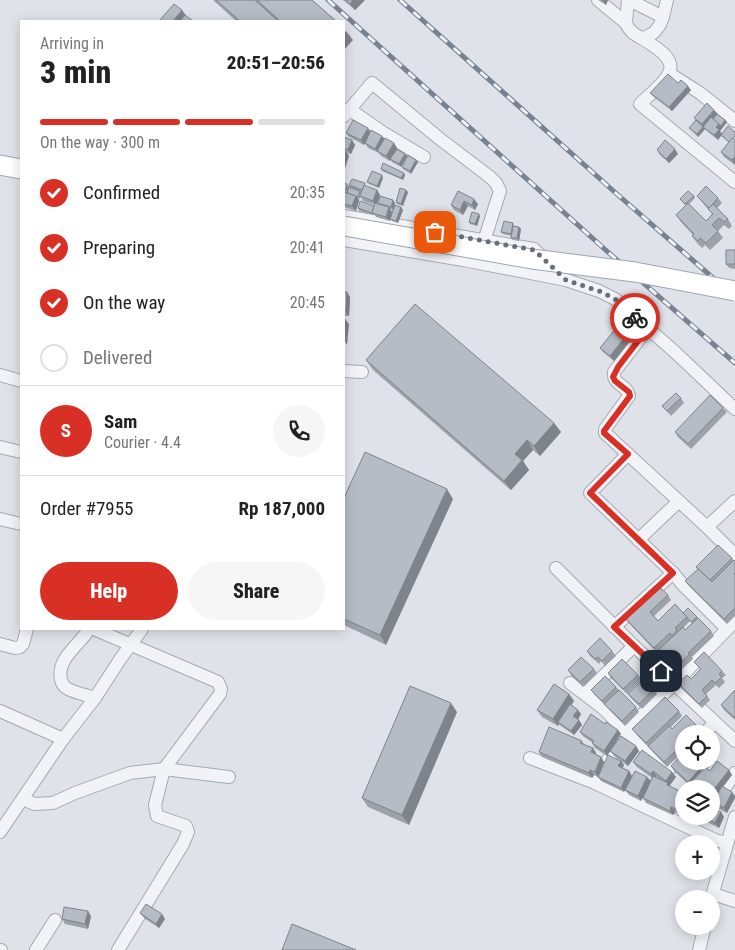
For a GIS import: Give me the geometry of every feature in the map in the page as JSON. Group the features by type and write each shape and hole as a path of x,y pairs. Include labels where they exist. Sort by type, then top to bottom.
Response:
{"main road":[{"path":"345,226 532,259 635,272 735,291"}],"street":[{"path":"598,0 626,23 630,31 656,46 671,63 668,77 640,104 735,182"},
{"path":"626,23 628,0 663,17"},
{"path":"641,38 649,37 655,33 663,17 667,0"},
{"path":"670,74 700,93 735,122"},
{"path":"424,156 347,113 372,83 496,183 500,191 484,241"},
{"path":"12,166 20,178"},
{"path":"345,216 534,250 566,280"},
{"path":"345,240 566,280 599,291 615,299 734,407"},
{"path":"648,328 614,372 613,377 615,381 626,388 630,396 604,433 735,555"},
{"path":"345,371 362,372"},
{"path":"0,375 20,381"},
{"path":"0,447 20,452"},
{"path":"596,783 625,731 731,625 673,573 590,493 628,454"},
{"path":"707,527 735,501"},
{"path":"638,540 678,502"},
{"path":"0,519 20,524"},
{"path":"556,568 614,627 735,741"},
{"path":"614,627 673,573"},
{"path":"0,644 14,648 20,647 23,644 27,630"},
{"path":"88,630 63,663 61,677 67,689 95,698"},
{"path":"96,630 218,682 221,686 220,694 164,768 154,805 155,811 157,816 186,826 188,832 178,852 118,950"},
{"path":"0,832 4,818 23,799 63,739 95,698 141,630"},
{"path":"585,694 634,646"},
{"path":"570,683 604,708 625,731 668,769 675,764"},
{"path":"0,711 63,739"},
{"path":"530,758 596,783 715,840 727,843"},
{"path":"23,799 34,804 53,803 75,793 130,774 164,768 229,776"},
{"path":"724,789 735,773"},
{"path":"714,890 735,817"},
{"path":"720,898 733,900"},
{"path":"36,950 55,920"},
{"path":"699,950 703,935"}],"building":[{"path":"216,0 255,0 277,20 239,20"},
{"path":"257,0 312,0 335,20 279,20"},
{"path":"174,4 182,10 174,20 160,20"},
{"path":"185,15 192,20 181,20"},
{"path":"668,74 678,83 681,80 688,86 669,107 650,93"},
{"path":"707,103 714,110 702,124 694,118"},
{"path":"717,114 725,120 721,126 713,119"},
{"path":"711,117 719,124 716,127 719,130 714,135 703,127"},
{"path":"353,120 368,128 361,140 346,133"},
{"path":"696,120 703,127 697,134 689,128"},
{"path":"728,126 735,132 735,136 729,142 721,135"},
{"path":"371,130 382,136 375,149 365,143"},
{"path":"345,137 352,140 348,150 345,148"},
{"path":"385,138 394,143 386,156 377,151"},
{"path":"732,138 735,140 735,156 732,160 721,152"},
{"path":"665,140 675,149 666,159 657,150"},
{"path":"397,149 405,154 399,164 390,159"},
{"path":"408,155 416,160 410,171 402,167"},
{"path":"383,163 404,173 401,178 381,169"},
{"path":"372,171 382,175 377,186 367,182"},
{"path":"352,179 365,183 362,190 349,185"},
{"path":"364,185 377,190 373,201 360,196"},
{"path":"706,186 718,198 709,208 697,196"},
{"path":"349,187 360,191 358,197 347,193"},
{"path":"400,188 406,190 401,204 396,202"},
{"path":"458,191 474,199 472,205 464,201 460,210 451,205"},
{"path":"688,191 694,196 685,204 680,199"},
{"path":"345,192 356,196 352,206 345,204"},
{"path":"380,196 393,200 391,207 378,203"},
{"path":"360,201 374,206 372,213 358,208"},
{"path":"375,203 389,207 386,217 372,213"},
{"path":"688,203 706,221 713,214 708,209 713,204 728,219 724,222 719,218 712,225 718,231 706,243 700,238 698,241 692,236 694,234 676,215"},
{"path":"395,205 401,207 396,221 390,219"},
{"path":"472,212 479,214 475,224 469,222"},
{"path":"504,221 513,223 511,234 501,232"},
{"path":"513,226 519,227 517,238 511,238"},
{"path":"726,250 735,250 735,264 726,264"},
{"path":"345,292 347,292 346,312"},
{"path":"415,304 554,423 534,446 527,440 515,454 522,460 504,481 366,360"},
{"path":"620,323 630,331 610,356 600,348"},
{"path":"676,393 681,398 667,411 662,406"},
{"path":"710,395 723,408 688,444 675,432"},
{"path":"365,452 447,489 380,635 345,619 345,496"},
{"path":"718,545 732,558 710,580 696,567"},
{"path":"734,560 735,608 724,619 685,581 698,569 712,582"},
{"path":"657,584 668,595 650,612 658,621 675,604 687,617 675,628 677,630 672,636 670,633 654,648 623,616"},
{"path":"688,608 697,617 691,622 683,613"},
{"path":"698,618 711,631 677,666 667,656 659,664 652,656 683,627 685,630"},
{"path":"600,638 612,651 602,661 598,657 595,659 587,651"},
{"path":"704,652 722,671 719,674 722,677 715,683 712,680 702,690 707,696 699,704 678,683 687,675 691,679 701,669 694,662"},
{"path":"581,657 594,669 580,682 568,670"},
{"path":"622,659 638,675 623,689 608,673"},
{"path":"605,676 616,687 602,701 591,690"},
{"path":"643,679 654,689 639,704 628,694"},
{"path":"554,684 569,694 553,719 537,710"},
{"path":"410,686 451,703 402,815 362,798"},
{"path":"619,690 636,707 622,721 604,704"},
{"path":"735,690 735,718 721,705"},
{"path":"665,697 679,711 646,743 632,729"},
{"path":"570,704 578,710 573,716 579,720 571,731 558,722"},
{"path":"591,714 618,730 604,751 592,743 594,741 580,732"},
{"path":"686,715 696,725 676,725"},
{"path":"669,726 672,729 675,726 675,752 664,762 648,746"},
{"path":"549,727 582,741 580,743 593,748 591,752 601,757 595,772 590,770 589,773 539,752"},
{"path":"621,736 636,746 625,761 610,751"},
{"path":"642,750 672,772 666,781 653,771 651,774 633,762"},
{"path":"608,755 621,761 618,766 629,771 621,788 598,777"},
{"path":"675,762 675,770 671,766"},
{"path":"720,763 729,770 720,782 693,780 702,770 720,770"},
{"path":"675,770 699,770 690,780 686,780"},
{"path":"635,771 647,777 638,796 625,790"},
{"path":"653,776 675,789 675,809 671,807 670,811 643,798"},
{"path":"722,786 732,792 724,808 720,806 720,790"},
{"path":"146,904 162,914 156,924 140,913"},
{"path":"64,907 88,911 85,924 62,919"},
{"path":"292,924 356,950 282,950"}],"railway":[{"path":"328,0 609,253 735,363"},
{"path":"400,0 735,297"}],"way so far":[{"path":"435,232 534,250 566,280 599,291 615,299 635,318"}],"route":[{"path":"635,318 648,328 614,372 613,377 615,381 626,388 630,396 604,429 604,433 628,454 590,493 673,573 614,627 661,671"}]}
